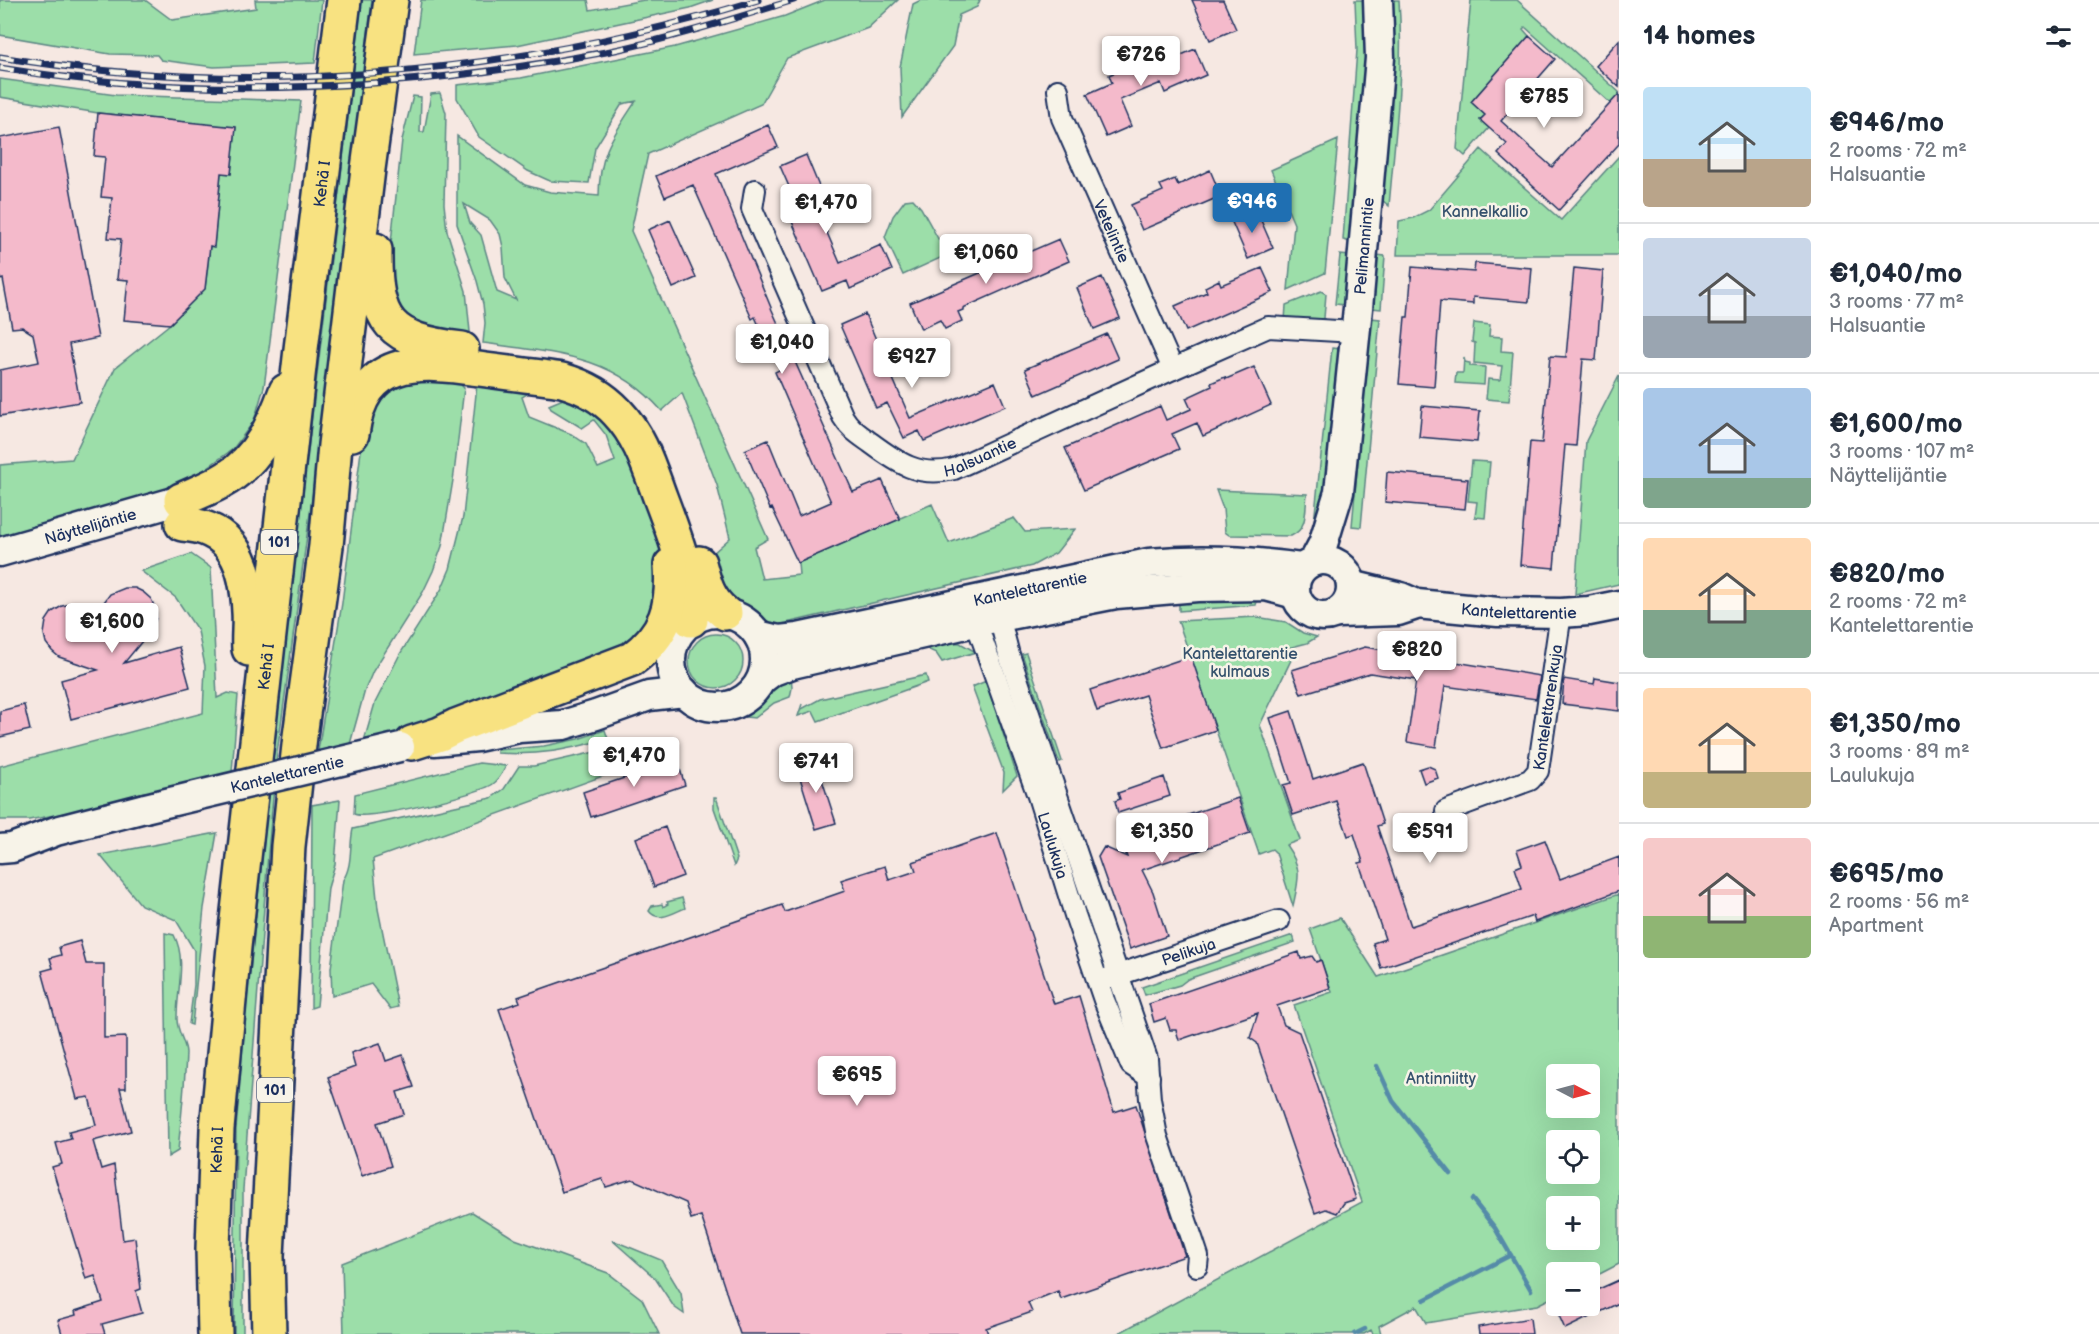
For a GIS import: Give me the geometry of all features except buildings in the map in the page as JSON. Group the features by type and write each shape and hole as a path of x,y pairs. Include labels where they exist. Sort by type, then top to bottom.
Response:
{"highway":[{"name":"Kehä I","path":"214,1334 213,1249 217,1129 234,946 301,350 344,0"},
{"name":"101","path":"269,1334 268,1244 288,846 300,736 326,546 335,446 368,169 391,0"},
{"path":"368,169 375,246 374,278 378,304 389,322 412,338 430,344 555,361 585,368 609,381 633,399 651,419 666,445 682,493 704,584 714,604 724,613"},
{"path":"258,734 249,644 248,592 241,563 231,546 214,531 196,525 182,512 228,478 258,448 274,424 301,350"},
{"path":"326,546 351,447 354,423 364,393 377,379 387,372 420,363 453,365 562,380 578,384 599,396 617,412 631,430 649,462 677,539 688,590 691,620"},
{"path":"406,745 622,663 647,647 657,635 664,621 671,590 670,553 660,495"}],"main road":[{"name":"Pelimannintie","path":"1304,574 1323,544 1338,492 1380,58 1378,0"},
{"name":"Pelimannintie","path":"1338,492 1344,530 1340,552 1347,577"},
{"name":"Näyttelijäntie","path":"0,552 182,512"},
{"name":"Näyttelijäntie","path":"0,573 151,529 182,512"},
{"name":"Kantelettarentie","path":"761,680 773,671 792,664 1149,563 1180,560 1268,563 1304,574"},
{"path":"1330,561 1347,577 1348,601 1338,613 1329,616 1311,615 1303,610 1304,574 1330,561"},
{"name":"Kantelettarentie","path":"1347,577 1418,604 1498,612 1561,613 1589,611 1619,605"},
{"name":"Kantelettarentie","path":"1338,613 1398,610 1418,604"},
{"name":"Kantelettarentie","path":"758,635 771,639 788,640 984,610"},
{"path":"707,613 724,613 744,620 758,635 765,657 761,680 750,695 721,707 699,703 684,693 673,675 671,656 677,636 691,620 707,613"},
{"name":"Kantelettarentie","path":"519,728 558,711 644,681 654,675 671,656"},
{"name":"Kantelettarentie","path":"0,849 12,848 56,831 145,808 406,745 477,737 519,728 563,725 649,696 668,692 684,693"},
{"name":"Kantelettarentie","path":"0,830 56,831"}],"street":[{"name":"Vetelintie","path":"1058,90 1062,118 1173,369"},
{"name":"Halsuantie","path":"755,190 752,209 849,428 898,463 930,472 954,469 1268,327 1355,332"},
{"name":"Laulukuja","path":"984,610 1010,655 1147,1059 1150,1099 1157,1136 1198,1256 1197,1266"},
{"name":"Laulukuja","path":"984,610 1000,686 1038,796 1097,982 1131,1065 1149,1077"},
{"name":"Kantelettarenkuja","path":"1446,811 1530,780 1538,771 1561,613"},
{"name":"Pelikuja","path":"1097,982 1279,921"}],"green space":[{"path":"0,0 145,0 172,20 256,8 255,0 322,0 315,63 214,67 161,60 157,55 110,54 0,35"},
{"path":"362,0 372,0 312,499 277,753 243,1189 243,1334 234,1334 236,1129 246,1009 287,624"},
{"path":"421,0 588,0 590,10 644,0 713,0 690,8 517,45 414,54"},
{"path":"825,0 898,0 868,28 787,58 761,104 648,154 631,231 768,539 754,547 762,579 799,575 798,563 932,504 949,543 1014,518 1025,532 1075,529 1056,553 1032,566 769,627 759,625 742,610 730,605 723,594 712,554 730,538 717,485 682,393 662,411 643,392 602,367 558,354 483,343 485,323 483,304 457,224 457,136 525,185 550,192 599,196 605,156 614,135 636,101 622,104 595,148 589,183 550,181 528,171 479,137 457,98 457,85 521,78 675,47 785,16","holes":["464,204 490,220 500,234 505,278 516,300 497,292 481,235 470,223"]},
{"path":"921,0 980,0 977,7 959,15 953,46 902,117 900,67 913,4"},
{"path":"1355,0 1366,0 1371,32 1351,242 1343,240 1357,50"},
{"path":"1390,0 1399,0 1400,52 1389,206 1381,199"},
{"path":"1471,0 1517,0 1619,92 1619,111 1525,27 1523,29 1529,36 1471,102 1485,115 1480,120 1489,128 1465,156 1457,149"},
{"path":"0,79 116,95 301,101 264,387 254,421 233,449 194,477 160,493 0,539 0,465 72,459 115,368 170,324 205,289 210,246 214,246 221,173 231,174 236,128 98,113 0,97"},
{"path":"440,93 446,113 444,204 447,231 466,291 471,342 452,340 406,315 398,306 387,280 402,140 413,96 421,97 420,132 424,132 431,94"},
{"path":"1338,140 1325,273 1288,290 1294,224 1271,170"},
{"name":"Kannelkallio","path":"1481,149 1561,220 1619,156 1619,255 1397,255 1399,221 1413,218 1429,210"},
{"path":"913,199 921,208 947,255 903,275 885,237 893,216 905,200"},
{"path":"1340,255 1350,256 1345,305 1335,304"},
{"path":"1376,255 1385,256 1381,309 1372,308"},
{"path":"1321,291 1326,294 1322,323 1285,321 1286,305"},
{"path":"1371,318 1380,319 1361,527 1352,526"},
{"path":"1474,323 1490,325 1489,336 1502,337 1501,351 1513,352 1509,401 1486,399 1488,379 1500,380 1502,366 1474,363 1475,343 1472,342"},
{"path":"1332,348 1340,349 1323,524 1314,523"},
{"path":"1464,358 1470,366 1485,367 1484,385 1455,383 1456,373 1463,373"},
{"path":"466,374 462,386 464,388 454,474 442,546 433,571 423,592 373,671 365,690 350,744 318,751 342,603 364,427 372,405 397,382"},
{"path":"478,375 543,384 522,397 529,417 571,434 586,444 598,468 615,461 606,435 594,420 582,428 551,409 549,405 563,399 582,401 620,432 661,543 665,574 660,612 631,647 402,732 364,741 375,703 400,654 441,590 450,569 463,517"},
{"path":"1619,376 1619,584 1575,594 1586,441"},
{"path":"1472,461 1490,462 1485,518 1475,517 1477,502 1468,501"},
{"path":"1216,490 1307,494 1303,524 1291,536 1229,535 1225,532 1223,509"},
{"path":"191,554 211,568 217,698 228,693 238,695 232,772 70,812 29,820 0,820 0,766 203,713 205,666 198,631 176,598 141,571"},
{"path":"1259,595 1256,605 1179,611 1179,602"},
{"name":"Kantelettarentie kulmaus","path":"1256,617 1286,622 1303,633 1317,637 1307,643 1284,649 1291,660 1260,725 1300,840 1286,845 1295,861 1298,874 1293,906 1276,853 1272,849 1259,854 1178,621"},
{"path":"716,634 726,636 735,642 741,651 743,661 741,671 735,680 726,686 716,688 706,686 697,680 691,671 689,661 691,651 697,642 706,636"},
{"path":"946,642 960,643 976,652 942,662 936,653 923,647"},
{"path":"1026,653 1062,761 1060,762 1022,654"},
{"path":"791,673 790,697 774,703 755,718 746,717 758,696"},
{"path":"926,675 928,682 818,721 813,711 798,716 800,710 820,699"},
{"path":"986,681 1017,776 1003,790 1004,773 972,687"},
{"path":"605,730 608,739 566,749 527,754 497,753 497,750 544,746 578,739"},
{"path":"635,745 675,750 373,859 378,909 398,1007 390,1009 371,984 332,996 331,968 343,880 350,862 353,829 491,798 504,789 519,766 534,766 621,746"},
{"path":"479,763 506,766 493,784 467,794 379,814 354,814 355,794"},
{"path":"714,797 716,797 737,859 734,866 714,808"},
{"path":"340,800 335,864 328,888 317,1006 311,1008 312,805"},
{"path":"217,833 204,908 192,1025 189,1024 194,985 194,950 176,920 141,905 100,855"},
{"name":"Antinniitty","path":"1619,894 1619,1264 1600,1274 1600,1262 1546,1262 1546,1300 1537,1305 1426,1323 1416,1306 1379,1326 1381,1334 1373,1334 1371,1330 1364,1334 1117,1334 1362,1202 1294,1005 1332,992 1310,929 1340,918 1378,977"},
{"path":"682,898 685,908 671,914 661,917 649,911 652,906 662,904 663,907 668,904 667,902"},
{"path":"165,933 174,935 180,955 177,1022 186,1053 178,1151 168,1157"},
{"path":"1293,935 1295,942 1188,979 1180,985 1145,995 1142,987"},
{"path":"472,1212 515,1239 608,1273 642,1299 659,1334 344,1334 342,1263"},
{"path":"612,1240 661,1260 681,1293 684,1314 674,1307 655,1278"}],"waterway":[{"path":"1377,1066 1393,1101 1451,1174"},
{"path":"1472,1199 1495,1228 1531,1290"},
{"path":"1424,1300 1511,1255"},
{"path":"1355,1334 1365,1329"}],"railway":[{"path":"0,57 95,70 191,76 287,77 382,72 478,62 572,46 666,26 758,0"},
{"path":"0,68 152,85 304,87 380,82 456,75 606,52 677,35 794,0"}]}
